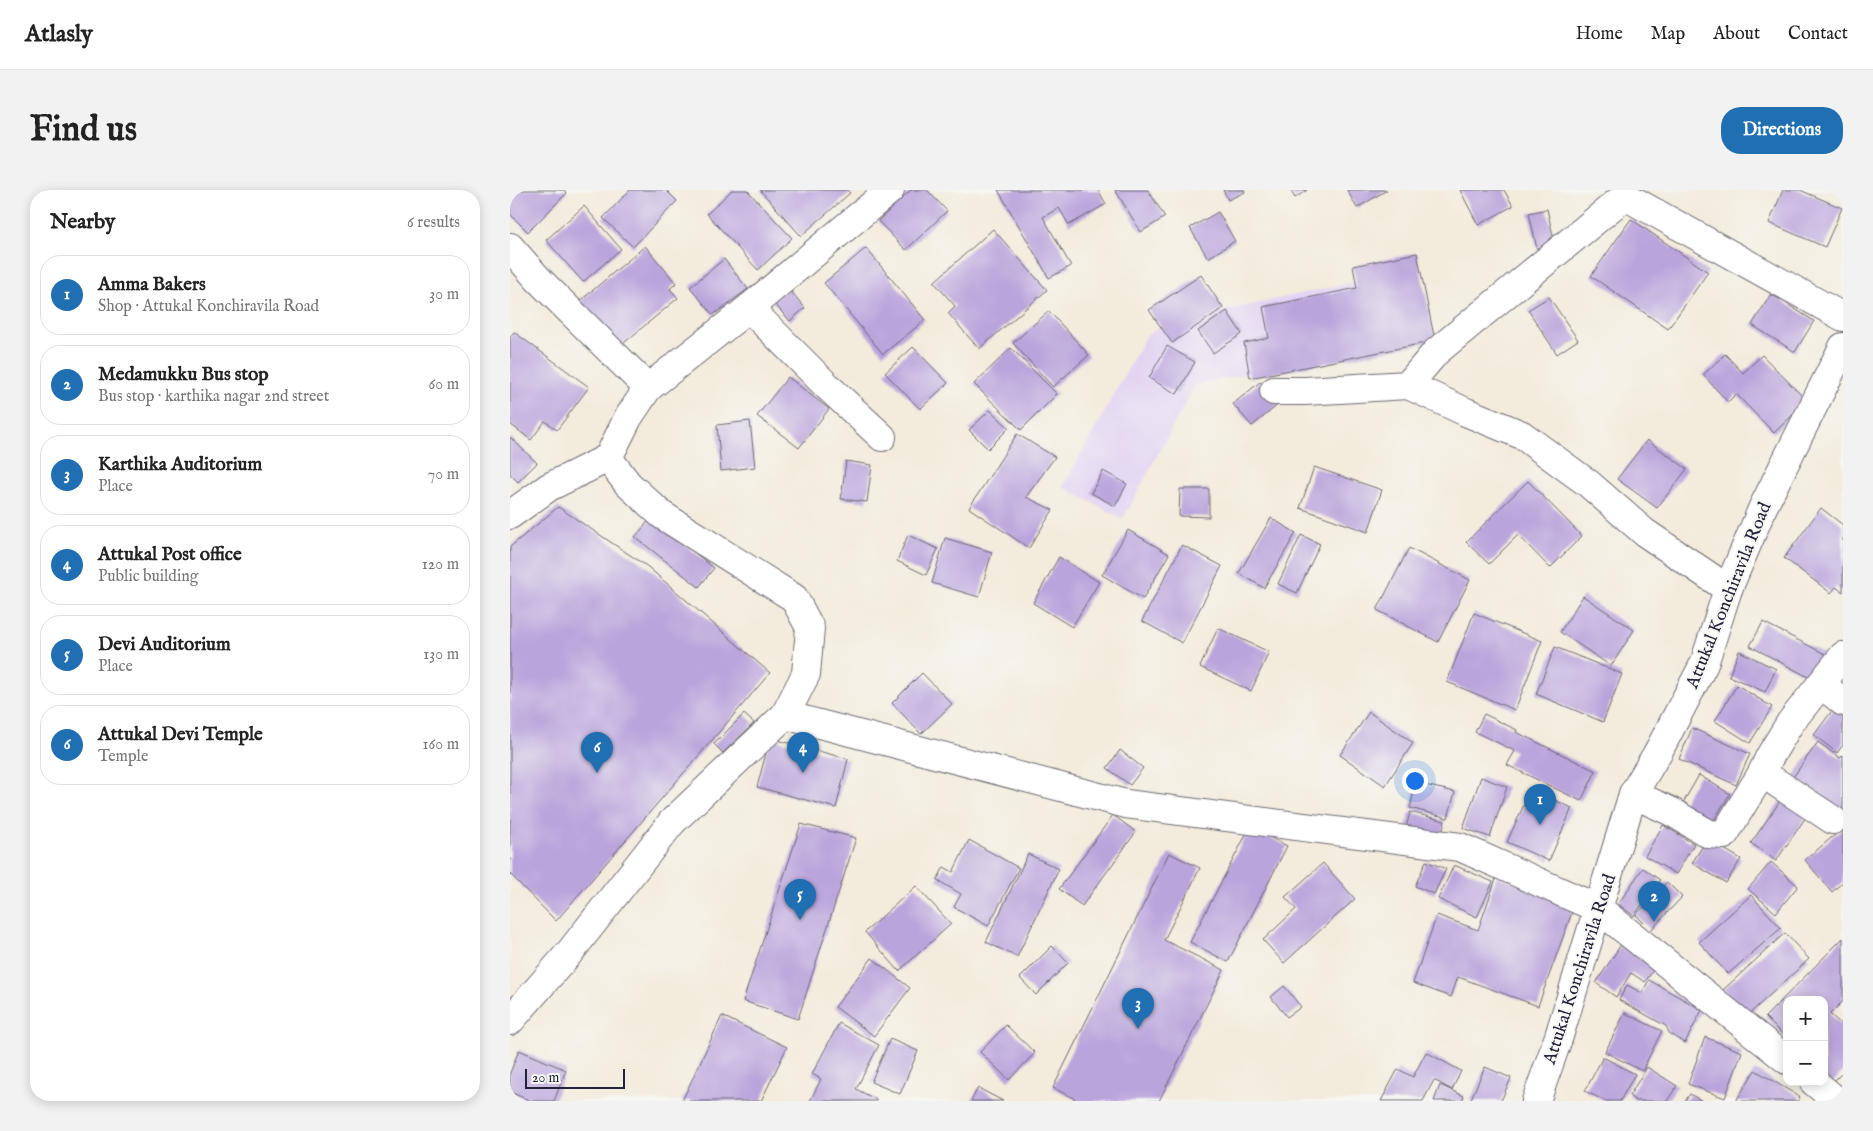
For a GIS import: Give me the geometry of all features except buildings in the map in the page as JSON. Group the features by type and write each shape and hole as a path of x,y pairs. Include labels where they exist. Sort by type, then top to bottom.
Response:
{"street":[{"path":"510,515 549,487 608,458 628,418 648,388 890,190"},
{"path":"1408,385 1436,352 1624,196 1843,317"},
{"path":"510,247 539,280 648,388"},
{"path":"748,308 882,437"},
{"name":"Attukal Konchiravila Road","path":"1536,1101 1559,1036 1633,794 1658,752 1704,664 1728,589 1763,507 1843,347"},
{"path":"1274,391 1408,385 1522,435 1589,484 1644,532 1728,589"},
{"path":"510,1021 570,952 672,822 785,715 806,674 810,628 794,598 662,515 628,484 608,458"},
{"path":"1633,794 1670,811 1709,834 1724,835 1790,723 1843,656"},
{"path":"1821,684 1843,702"},
{"path":"785,715 1126,804 1460,848 1599,909 1783,1057"},
{"path":"1762,773 1833,820"},
{"path":"1819,1086 1837,1101"}],"shaded area":[{"path":"1392,274 1407,339 1195,385 1123,519 1063,487 1146,336 1156,329 1164,324"}],"place":[{"name":"Attukal Devi Temple","path":"597,773"},
{"name":"Attukal Post office","path":"803,773"},
{"name":"Amma Bakers","path":"1540,825"},
{"name":"Devi Auditorium","path":"800,920"},
{"name":"Medamukku Bus stop","path":"1654,922"},
{"name":"Karthika Auditorium","path":"1138,1029"}]}
